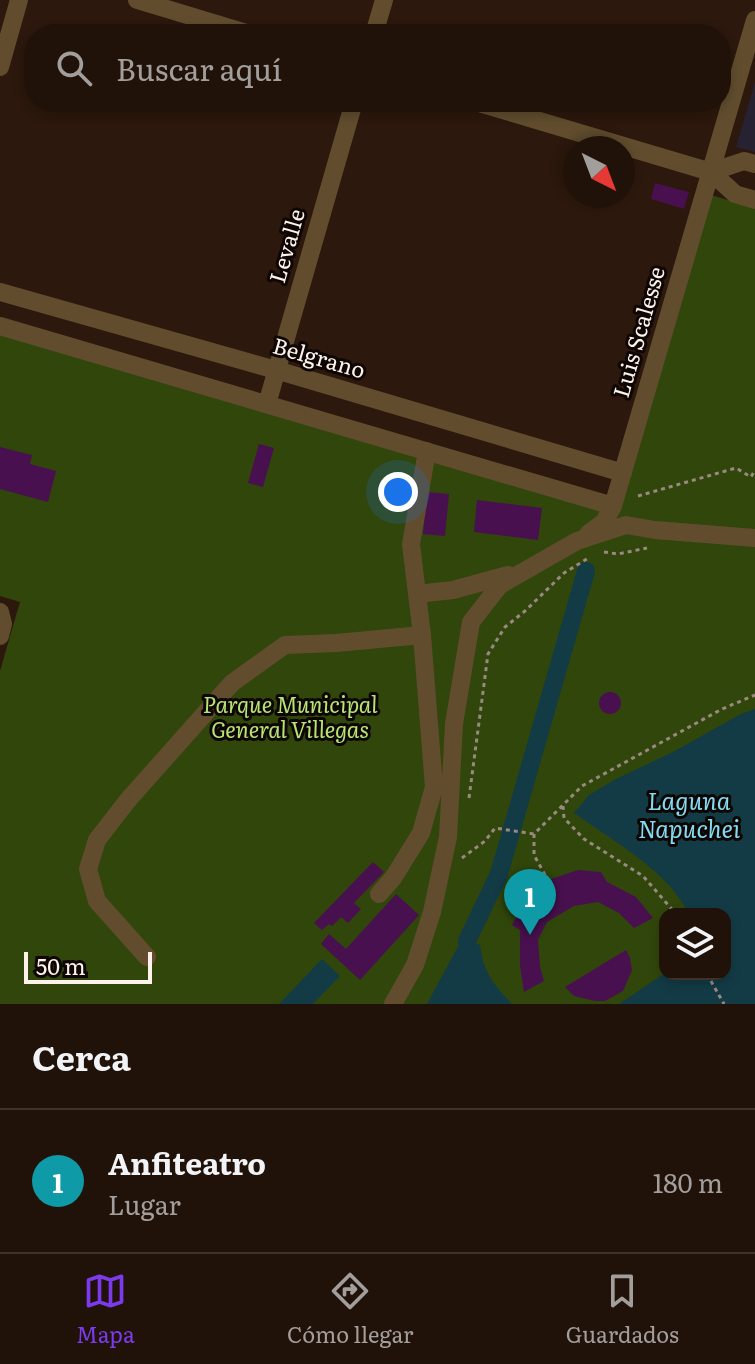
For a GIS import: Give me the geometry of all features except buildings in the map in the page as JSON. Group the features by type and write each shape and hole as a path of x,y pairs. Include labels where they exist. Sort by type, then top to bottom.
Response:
{"street":[{"path":"0,67 19,0"},
{"path":"137,0 217,24"},
{"path":"377,24 384,0"},
{"name":"Luis Scalesse","path":"731,103 755,20"},
{"name":"Levalle","path":"267,404 351,112"},
{"path":"510,112 711,172 735,194 755,200"},
{"name":"Luis Scalesse","path":"613,506 728,112"},
{"path":"711,172 744,161 755,164"},
{"name":"Belgrano","path":"0,292 623,473"},
{"path":"0,326 613,506"},
{"path":"379,894 393,878 421,833 434,787 411,544 427,451"},
{"path":"613,506 616,518 626,525 755,538"},
{"path":"393,1004 415,965 432,912 448,837 454,724 471,622 500,585 577,541 604,522 613,506"},
{"path":"577,541 626,525"},
{"path":"417,594 453,590 523,572"},
{"path":"453,590 465,606 471,622"},
{"path":"0,636 3,624 1,613"},
{"path":"147,957 97,901 88,869 97,840 128,800 232,683 285,645 422,635"}],"path":[{"path":"638,496 736,468 751,477 755,470"},
{"path":"600,551 618,554 658,548"},
{"path":"467,812 488,654 505,627 564,573 591,556"},
{"path":"549,882 534,855 534,834 582,786 722,709 755,695"},
{"path":"563,806 564,818 584,839 643,876 671,908"},
{"path":"495,828 534,834"},
{"path":"461,859 463,843"},
{"path":"710,980 724,1004"}],"shaded area":[{"path":"755,82 755,152 736,147"}],"green space":[{"name":"Parque Municipal General Villegas","path":"711,195 755,208 755,1004 0,1004 0,671 20,602 0,596 0,334 617,513"}],"water":[{"name":"Laguna Napuchei","path":"755,709 755,1004 619,1004 659,977 659,980 731,980 731,908 685,908 653,870 574,813 589,795"},
{"path":"462,939 480,945 490,978 512,1004 427,1004"},
{"path":"322,959 340,976 313,1004 279,1004"}],"waterway":[{"path":"467,941 499,874 586,571"}],"place":[{"name":"Anfiteatro","path":"530,935"}]}
